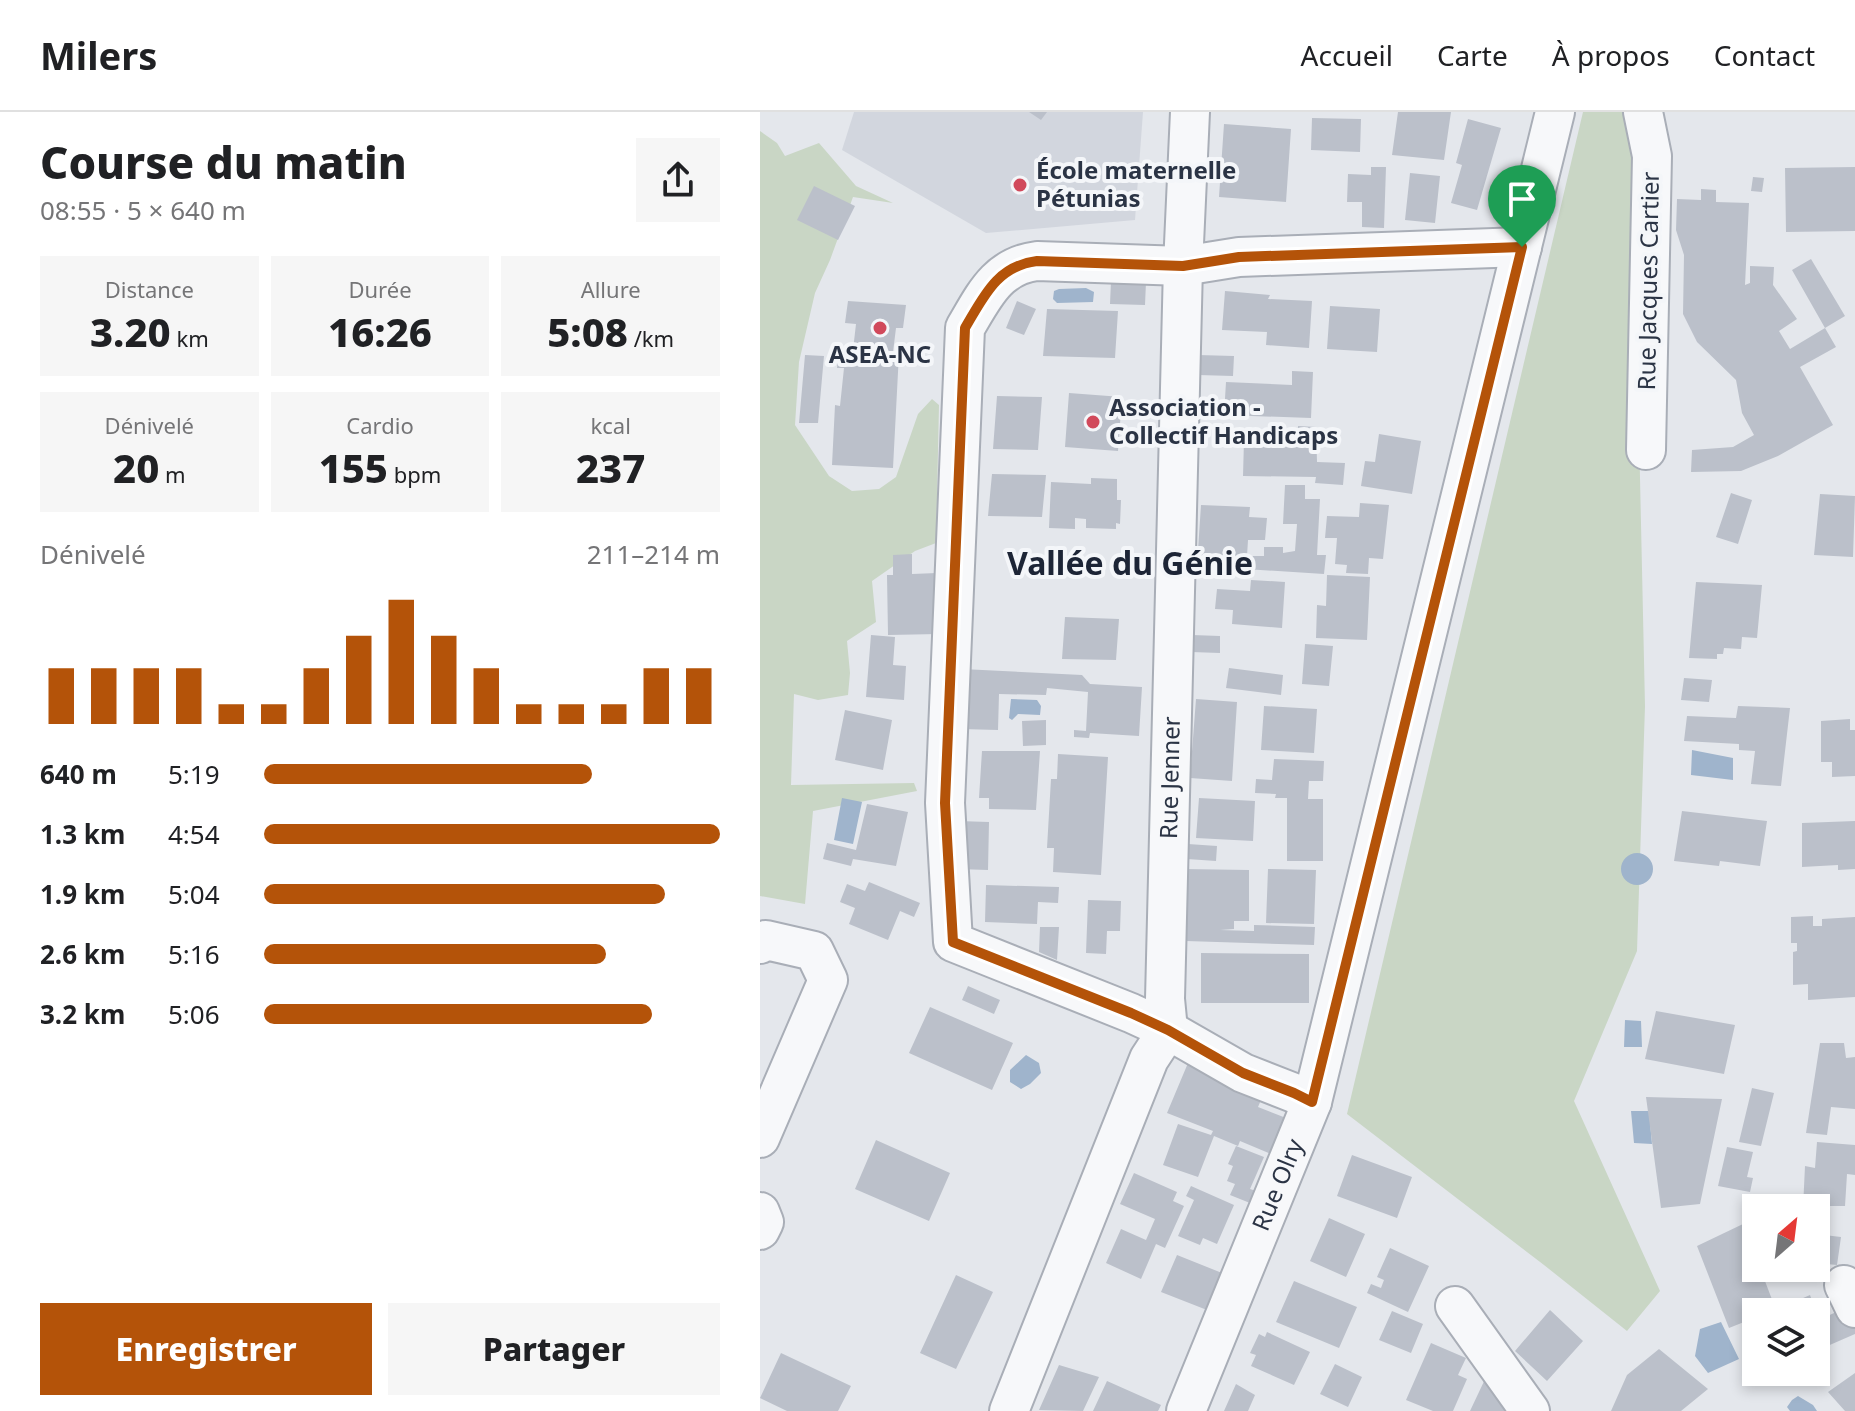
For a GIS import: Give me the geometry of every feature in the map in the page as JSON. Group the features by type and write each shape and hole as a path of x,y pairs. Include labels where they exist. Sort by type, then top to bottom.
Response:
{"street":[{"name":"Rue Jenner","path":"1168,1030 1165,999 1183,266 1190,112"},
{"name":"Rue Olry","path":"1186,1411 1312,1102 1555,112"},
{"name":"Rue Jacques Cartier","path":"1643,112 1652,156 1646,450"},
{"path":"1312,1102 1243,1073 1168,1030 1131,1013 953,942 945,803 965,328 987,289 1021,263 1183,266 1239,257 1522,247"},
{"path":"760,944 766,940 814,951 828,980 760,1138"},
{"path":"1009,1411 1149,1059 1168,1030"},
{"path":"760,1212 764,1222 760,1230"},
{"path":"1455,1306 1530,1411"}],"shaded area":[{"name":"École maternelle Pétunias","path":"854,112 1143,112 1135,220 986,233 842,150"}],"green space":[{"path":"1583,112 1632,112 1645,706 1637,951 1574,1101 1660,1291 1627,1331 1347,1114"},
{"path":"760,131 777,143 785,156 819,143 856,186 893,203 853,197 815,293 799,362 795,425 829,476 852,491 879,489 896,477 918,414 932,399 939,405 936,543 915,551 872,581 876,622 847,641 850,673 848,695 818,700 794,694 791,785 914,783 917,791 813,811 805,904 760,896"}],"water":[{"path":"1086,288 1094,292 1093,302 1057,303 1053,299 1054,291 1059,289"},
{"path":"1011,699 1037,700 1041,706 1040,715 1018,714 1012,720 1009,718"},
{"path":"1692,750 1733,758 1733,780 1691,775"},
{"path":"842,798 862,802 853,844 834,840"},
{"path":"1637,853 1648,858 1653,869 1648,880 1637,885 1626,880 1621,869 1626,858"},
{"path":"1625,1020 1641,1021 1642,1047 1624,1047"},
{"path":"1026,1055 1039,1063 1041,1073 1021,1089 1010,1082 1010,1070"},
{"path":"1631,1111 1649,1111 1652,1144 1634,1143"},
{"path":"1721,1322 1739,1359 1708,1373 1695,1356 1700,1329"},
{"path":"1798,1396 1817,1411 1790,1411 1787,1407"}],"building":[{"name":"École maternelle Pétunias","path":"1029,112 1047,112 1041,120"},
{"path":"1398,112 1451,112 1444,160 1392,155"},
{"path":"1312,118 1361,119 1360,152 1311,150"},
{"path":"1468,119 1501,128 1477,210 1451,203 1462,165 1456,163"},
{"path":"1224,124 1291,129 1286,202 1219,197"},
{"path":"1371,167 1386,167 1384,228 1362,227 1362,202 1347,202 1348,174 1371,175"},
{"path":"1855,167 1855,231 1786,232 1785,168"},
{"path":"1410,173 1440,176 1435,223 1405,220"},
{"path":"1753,177 1764,178 1762,192 1751,191"},
{"path":"814,186 855,206 838,240 797,220"},
{"path":"1701,189 1716,190 1716,202 1749,203 1745,285 1750,283 1750,266 1774,267 1773,285 1797,319 1779,331 1790,349 1825,328 1836,347 1800,367 1833,425 1778,456 1741,471 1691,472 1692,450 1733,447 1754,435 1742,413 1736,380 1697,342 1683,314 1684,255 1676,230 1677,199 1701,200"},
{"path":"1811,259 1845,316 1825,328 1792,270"},
{"path":"1111,281 1146,282 1145,305 1110,304"},
{"path":"1225,291 1270,295 1268,299 1312,301 1309,348 1266,345 1267,332 1222,330"},
{"path":"848,301 906,305 903,328 896,328 893,352 899,353 893,468 832,465 835,405 840,406 844,368 837,368 839,349 853,350 856,324 845,323"},
{"path":"1017,301 1036,309 1024,335 1006,328"},
{"path":"1330,306 1380,309 1377,352 1327,349"},
{"path":"1047,309 1118,311 1115,358 1043,356"},
{"path":"805,355 824,356 818,423 799,423"},
{"path":"1198,355 1234,356 1233,376 1198,375"},
{"path":"1292,371 1313,372 1311,418 1224,415 1226,382 1292,385"},
{"name":"Association - Collectif Handicaps","path":"1069,393 1122,397 1118,451 1065,447"},
{"path":"997,396 1042,397 1038,450 993,449"},
{"path":"1298,426 1316,427 1317,462 1345,463 1343,485 1315,483 1316,477 1243,476 1244,440 1298,441"},
{"path":"1379,434 1421,441 1412,494 1361,486 1365,461 1375,462"},
{"path":"992,474 1046,475 1042,517 988,516"},
{"path":"1091,478 1117,479 1117,500 1121,500 1120,524 1116,523 1116,529 1086,528 1086,519 1075,518 1075,529 1049,528 1051,482 1091,484"},
{"path":"1285,485 1305,485 1305,499 1320,499 1317,555 1326,555 1324,574 1197,566 1201,505 1250,507 1249,517 1267,518 1265,540 1248,540 1247,556 1264,556 1264,547 1283,547 1283,553 1295,551 1297,524 1283,524"},
{"path":"1731,493 1752,500 1738,544 1716,537"},
{"path":"1820,494 1855,496 1853,557 1814,555"},
{"path":"1360,503 1389,505 1383,559 1369,558 1368,574 1346,573 1347,565 1335,564 1337,538 1325,538 1327,516 1359,517"},
{"path":"912,554 912,574 937,573 939,634 888,635 887,575 893,575 893,555"},
{"path":"1327,575 1370,577 1367,640 1316,638 1317,605 1326,606"},
{"path":"1251,580 1285,582 1282,628 1232,624 1233,610 1215,609 1217,589 1250,591"},
{"path":"1696,582 1762,585 1757,638 1742,637 1741,649 1724,648 1723,654 1717,654 1717,659 1689,658"},
{"path":"1065,617 1119,619 1116,660 1062,659"},
{"path":"871,635 895,637 893,665 906,666 904,700 866,697"},
{"path":"1192,635 1220,636 1220,653 1191,652"},
{"path":"1305,644 1333,646 1329,686 1302,684"},
{"path":"1229,668 1283,675 1281,695 1226,688"},
{"path":"962,669 1082,675 1090,684 1142,687 1139,736 1090,733 1089,738 1074,737 1074,730 1086,731 1088,692 1047,688 1046,695 999,694 998,730 961,729"},
{"path":"1684,678 1712,680 1709,702 1681,700"},
{"path":"1196,699 1237,702 1232,781 1190,778"},
{"path":"1264,706 1317,709 1314,753 1261,750"},
{"path":"1738,706 1790,708 1781,786 1751,784 1755,751 1739,750 1739,744 1684,741 1687,716 1736,718"},
{"path":"845,710 892,720 883,770 835,760"},
{"path":"1850,719 1850,730 1855,730 1855,776 1832,777 1832,762 1821,762 1821,721"},
{"path":"1046,720 1046,745 1023,746 1022,721"},
{"path":"982,751 1040,751 1036,810 989,809 989,798 979,798"},
{"path":"1058,754 1108,757 1101,875 1053,872 1054,848 1047,848 1051,779 1057,779"},
{"path":"1274,759 1324,761 1323,781 1309,781 1308,799 1323,799 1323,861 1287,861 1287,798 1255,793 1256,779 1272,780"},
{"path":"1199,798 1255,801 1253,841 1196,838"},
{"path":"867,804 908,812 896,866 853,859 851,866 823,859 827,843 856,850"},
{"path":"1682,811 1767,821 1760,866 1720,861 1719,866 1674,861"},
{"path":"958,821 989,822 988,870 957,869"},
{"path":"1855,821 1855,869 1838,870 1838,865 1802,867 1802,823"},
{"path":"1188,844 1217,846 1216,861 1187,859"},
{"path":"1183,869 1249,870 1249,921 1234,921 1234,929 1220,930 1254,931 1254,925 1315,927 1314,945 1186,941 1187,929 1183,928"},
{"path":"1268,869 1316,870 1314,924 1266,923"},
{"path":"869,882 920,903 914,917 900,911 888,940 849,924 855,908 840,902 847,884 865,891"},
{"path":"986,885 1059,887 1058,903 1038,902 1037,924 985,922"},
{"path":"1088,900 1121,901 1120,931 1107,931 1106,954 1086,953"},
{"path":"1813,916 1813,926 1822,926 1822,919 1855,917 1855,997 1808,1000 1808,984 1793,985 1793,952 1797,951 1797,943 1791,943 1791,917"},
{"path":"1040,927 1059,927 1057,960 1039,952"},
{"path":"1201,953 1309,954 1309,1003 1201,1003"},
{"path":"968,986 1000,1000 994,1014 962,1000"},
{"path":"930,1007 1013,1043 992,1090 909,1053"},
{"path":"1656,1011 1735,1025 1724,1074 1645,1059"},
{"path":"1820,1043 1844,1043 1846,1058 1855,1057 1855,1109 1831,1107 1827,1135 1806,1133"},
{"path":"1188,1063 1264,1093 1258,1107 1286,1118 1271,1154 1240,1141 1238,1146 1214,1136 1198,1177 1163,1165 1178,1124 1211,1135 1213,1131 1167,1113"},
{"path":"1752,1088 1774,1093 1761,1146 1739,1142"},
{"path":"1646,1097 1722,1099 1700,1204 1661,1208"},
{"path":"876,1140 950,1173 929,1221 855,1189"},
{"path":"1817,1142 1855,1145 1855,1175 1847,1174 1845,1206 1830,1206 1830,1194 1804,1194 1805,1166 1815,1168"},
{"path":"1236,1146 1264,1157 1250,1189 1256,1191 1250,1203 1230,1195 1235,1184 1227,1181 1233,1166 1228,1164"},
{"path":"1727,1147 1753,1152 1747,1177 1753,1178 1750,1192 1718,1186"},
{"path":"1352,1155 1412,1177 1397,1218 1337,1196"},
{"path":"1134,1173 1177,1192 1173,1201 1184,1206 1165,1248 1156,1244 1141,1279 1106,1263 1121,1229 1146,1240 1155,1219 1120,1204"},
{"path":"1191,1186 1234,1205 1217,1244 1203,1238 1200,1245 1178,1236 1194,1200 1186,1196"},
{"path":"1329,1218 1365,1234 1346,1277 1310,1261"},
{"path":"1742,1224 1742,1282 1765,1282 1771,1298 1742,1298 1742,1323 1729,1328 1697,1246"},
{"path":"1830,1236 1841,1237 1837,1265 1830,1264"},
{"path":"1390,1248 1429,1266 1408,1312 1367,1293 1371,1284 1381,1288 1384,1280 1377,1277"},
{"path":"1177,1255 1222,1273 1207,1310 1161,1292"},
{"path":"956,1275 993,1292 956,1369 920,1353"},
{"path":"1294,1281 1357,1307 1339,1348 1276,1322"},
{"path":"1849,1306 1855,1334 1830,1345 1830,1315"},
{"path":"1550,1310 1583,1341 1547,1381 1515,1351"},
{"path":"1392,1311 1423,1324 1411,1353 1379,1340"},
{"path":"1267,1332 1310,1352 1294,1385 1251,1366 1256,1355 1250,1353 1259,1334 1265,1337"},
{"path":"1431,1343 1466,1358 1458,1375 1467,1379 1453,1411 1433,1411 1406,1400"},
{"path":"1659,1349 1708,1389 1681,1411 1611,1411 1627,1375"},
{"path":"781,1353 851,1386 838,1411 787,1411 760,1398"},
{"path":"1335,1364 1362,1377 1348,1407 1320,1394"},
{"path":"1059,1365 1099,1377 1083,1411 1039,1410"},
{"path":"1855,1373 1855,1411 1845,1411 1828,1392"},
{"path":"1487,1375 1521,1411 1470,1411"},
{"path":"1107,1381 1161,1405 1158,1411 1093,1411"},
{"path":"1236,1384 1255,1395 1248,1411 1224,1411"}],"place":[{"name":"École maternelle Pétunias","path":"1020,185"},
{"name":"ASEA-NC","path":"880,328"},
{"name":"Association - Collectif Handicaps","path":"1093,422"}],"district":[{"name":"Vallée du Génie","path":"1130,564"}],"route":[{"path":"1522,247 1312,1102 1243,1073 1168,1030 1131,1013 953,942 945,803 965,328 987,289 1008,270 1021,263 1037,261 1183,266 1239,257 1522,247"}]}
